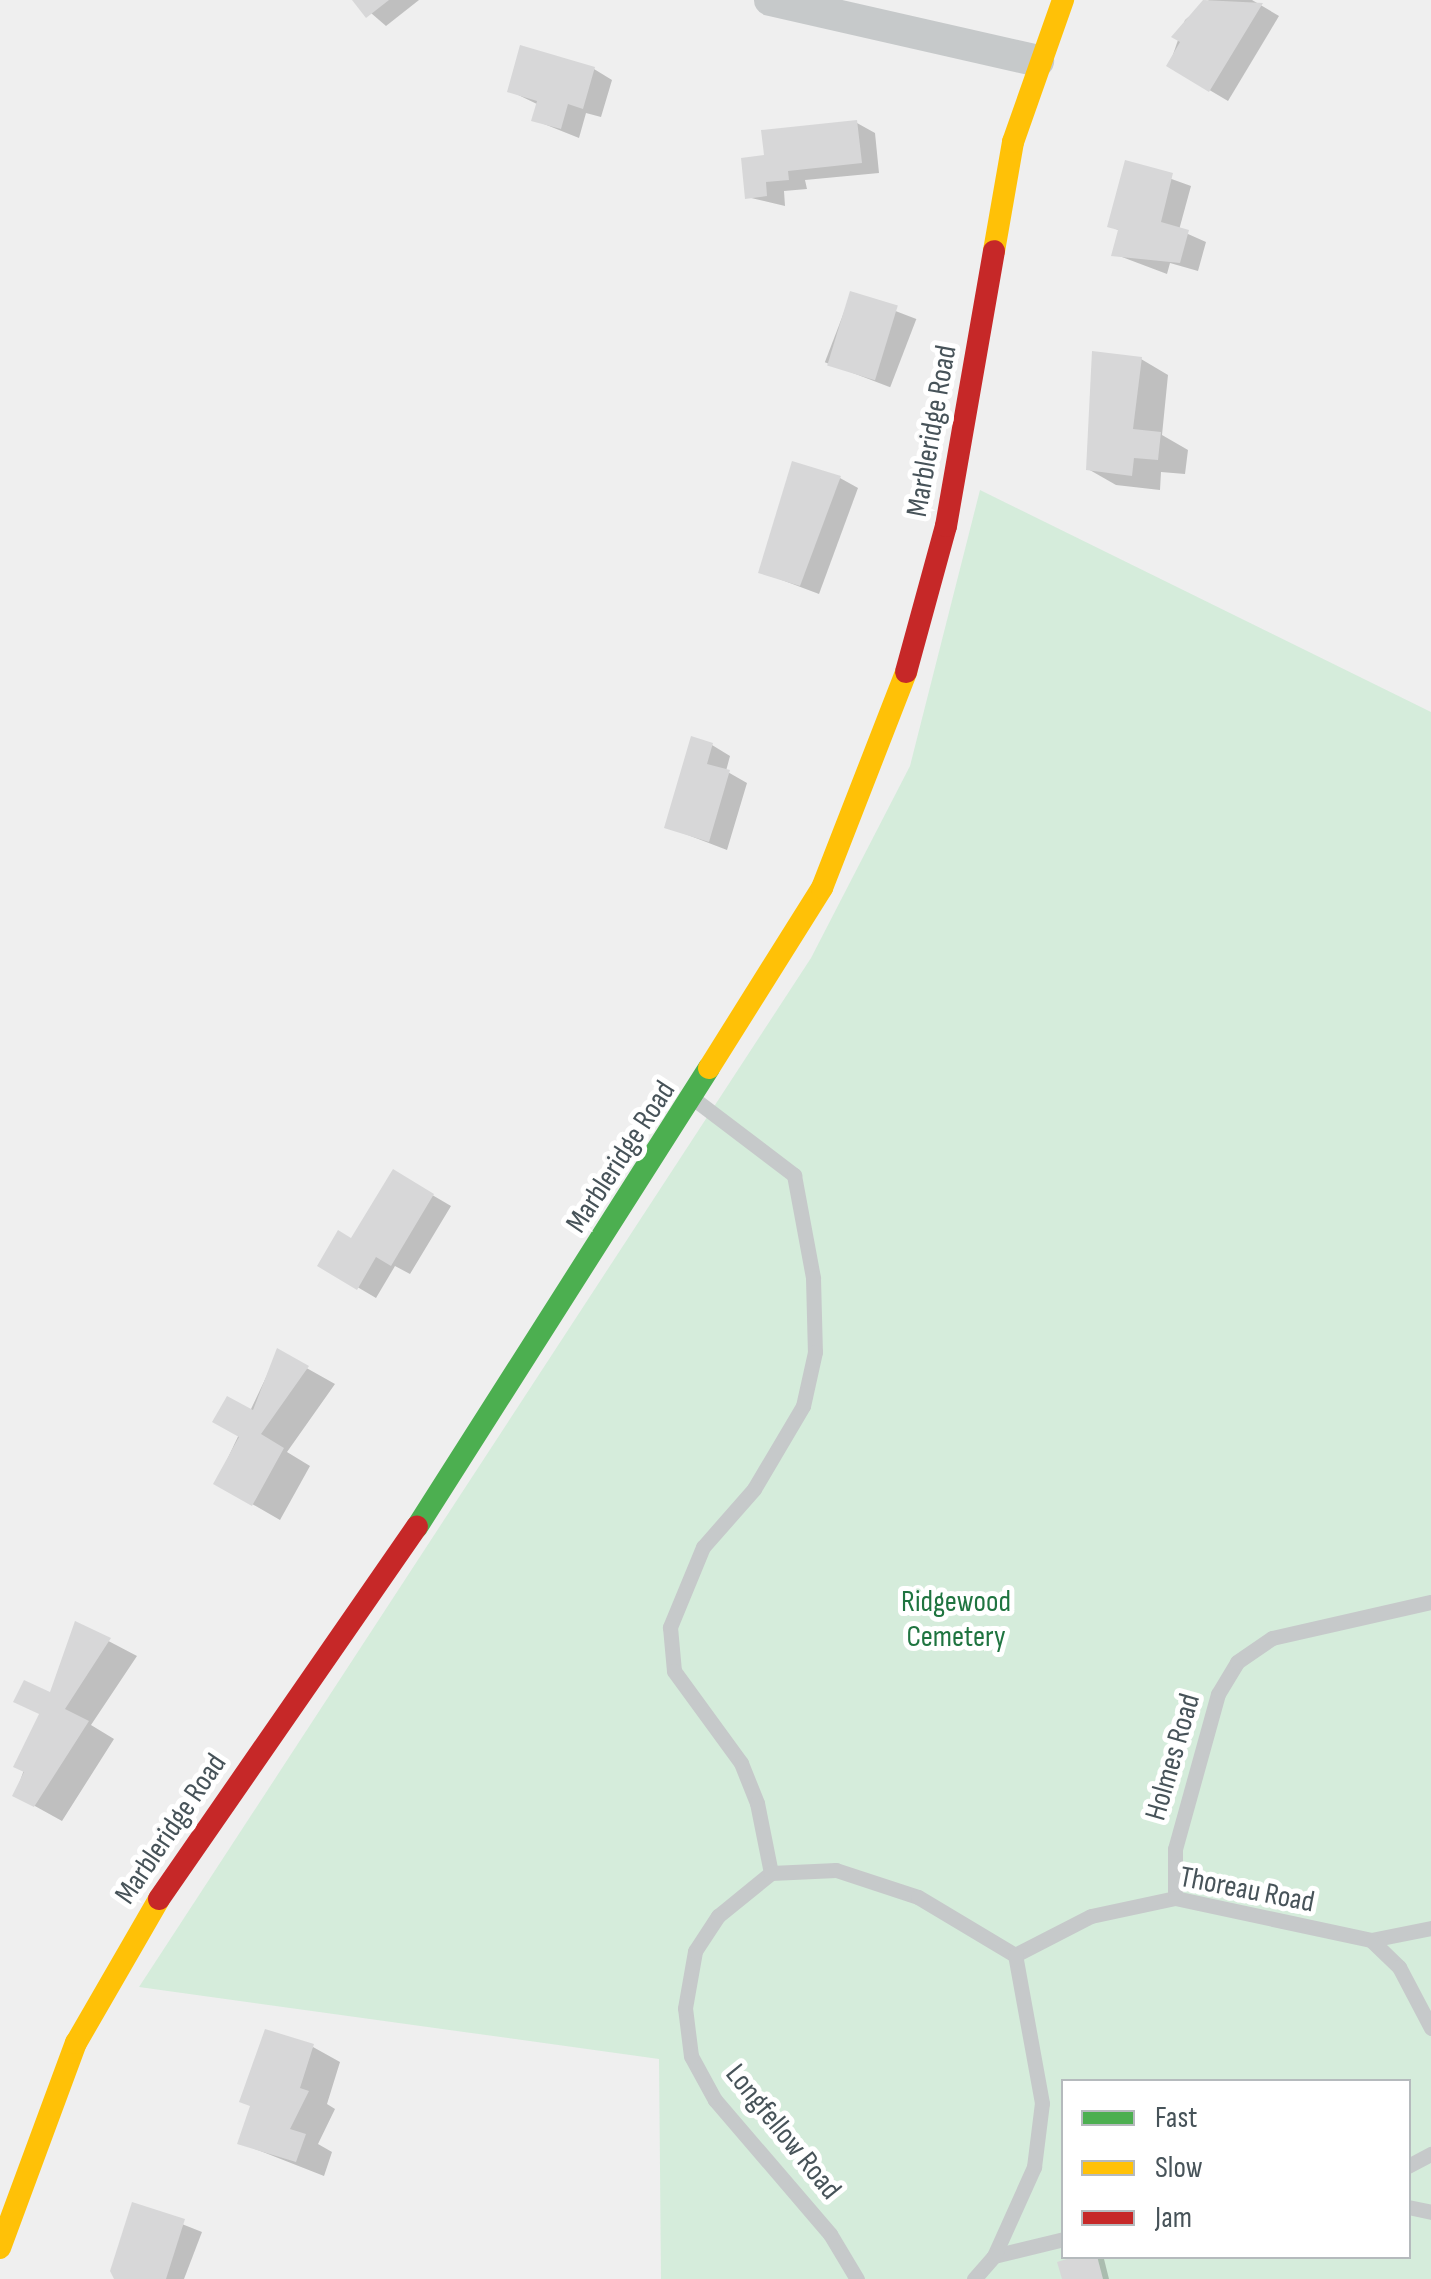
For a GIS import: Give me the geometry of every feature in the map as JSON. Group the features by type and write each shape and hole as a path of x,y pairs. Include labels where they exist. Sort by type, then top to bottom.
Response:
{"street":[{"path":"770,0 1038,60"},
{"name":"Marbleridge Road","path":"0,2248 76,2042 113,1970 456,1470 694,1099 822,888 894,711 946,526 1013,142 1038,60 1064,0"}],"lane":[{"path":"694,1099 794,1175 814,1278 815,1352 804,1406 754,1489 703,1547 670,1627 674,1671 758,1802 772,1873 836,1870 918,1897 1015,1954 1042,2103 1034,2167 994,2256 974,2279"},
{"name":"Holmes Road","path":"1174,1898 1175,1849 1218,1694 1237,1662 1272,1638 1431,1602"},
{"name":"Longfellow Road","path":"772,1873 718,1916 695,1951 685,2008 691,2056 715,2100 830,2234 857,2279"},
{"name":"Thoreau Road","path":"1015,1954 1092,1916 1174,1898 1371,1940"},
{"path":"1371,1940 1431,1928"},
{"path":"1371,1940 1398,1967 1431,2028"},
{"path":"994,2256 1061,2239"}],"green space":[{"name":"Ridgewood Cemetery","path":"980,490 1431,712 1431,2279 661,2279 659,2059 139,1987 811,958 910,766"}],"building":[{"path":"352,0 389,0 366,18"},
{"path":"1203,0 1263,3 1209,92 1166,66 1180,42 1171,37"},
{"path":"520,45 595,67 583,109 568,104 561,129 531,121 537,101 507,92"},
{"path":"857,120 862,163 788,171 789,180 766,182 767,196 745,199 741,158 764,155 761,130"},
{"path":"1125,160 1173,173 1161,222 1189,230 1180,263 1111,256 1118,230 1107,227"},
{"path":"850,291 898,306 875,380 827,366"},
{"path":"1092,351 1142,357 1133,429 1161,432 1158,460 1134,458 1132,476 1086,470"},
{"path":"792,461 841,476 800,586 758,573"},
{"path":"691,736 713,743 707,764 730,770 709,842 664,828"},
{"path":"393,1169 434,1194 391,1266 376,1257 357,1290 317,1266 338,1230 351,1238"},
{"path":"277,1348 309,1366 261,1434 284,1448 252,1506 213,1484 239,1437 212,1422 227,1396 253,1410"},
{"path":"75,1621 111,1638 65,1709 89,1721 34,1807 12,1796 24,1772 13,1767 39,1714 13,1702 24,1680 50,1692"},
{"path":"265,2029 314,2044 300,2088 309,2091 290,2129 306,2134 296,2162 237,2144 250,2106 239,2102"},
{"path":"132,2202 185,2219 166,2279 114,2279 110,2271"},
{"path":"1098,2259 1103,2279 1062,2279 1057,2262"}],"traffic: fast":[{"path":"417,1527 709,1068"}],"traffic: slow":[{"path":"994,251 1013,142 1063,0"},
{"path":"709,1068 822,888 906,672"},
{"path":"0,2248 76,2043 159,1899"}],"traffic: jam":[{"path":"906,672 946,526 994,251"},
{"path":"159,1899 417,1527"}]}
